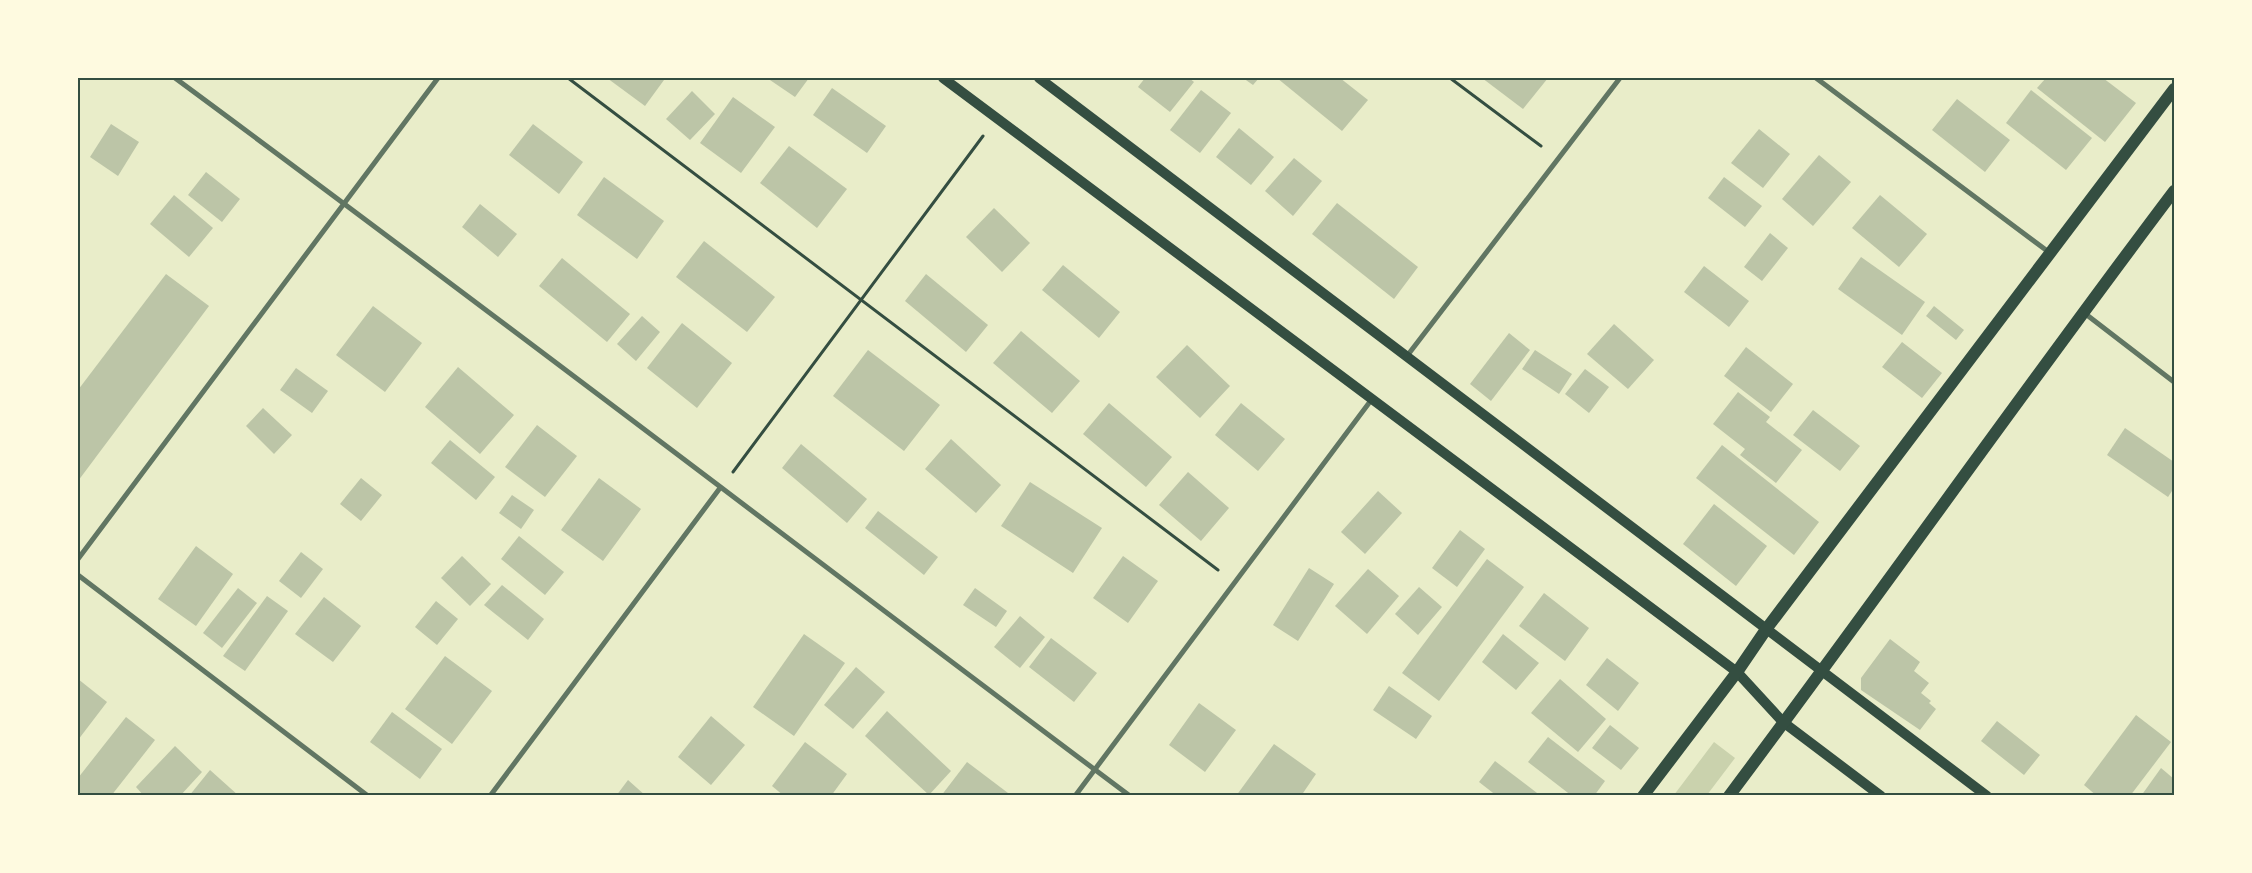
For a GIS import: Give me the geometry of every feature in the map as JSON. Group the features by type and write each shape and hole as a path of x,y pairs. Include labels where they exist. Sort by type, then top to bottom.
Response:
{"main road":[{"path":"943,78 1737,672 1783,722 1881,796"},
{"path":"1039,78 1987,796"},
{"path":"1643,796 1737,672 1767,628 2174,88"},
{"path":"1728,796 1822,672 2083,312 2174,192"}],"street":[{"path":"175,78 344,202 1130,796"},
{"path":"78,559 438,78"},
{"path":"1407,356 1620,78"},
{"path":"1816,78 2050,253"},
{"path":"2083,312 2174,382"},
{"path":"1075,796 1372,399"},
{"path":"490,796 720,488"},
{"path":"78,575 368,796"}],"path":[{"path":"568,78 1235,582"},
{"path":"1450,78 1558,159"},
{"path":"720,488 996,118"}],"green space":[{"path":"1714,742 1735,758 1707,795 1674,795"}],"building":[{"path":"607,78 662,78 664,80 645,106"},
{"path":"767,78 809,78 795,97"},
{"path":"1145,78 1189,78 1194,82 1170,112 1138,87"},
{"path":"1243,78 1259,78 1253,85"},
{"path":"1277,78 1340,78 1368,100 1342,131"},
{"path":"1482,78 1548,78 1523,109"},
{"path":"2046,78 2103,78 2136,103 2105,142 2037,88"},
{"path":"832,88 886,126 867,153 813,115"},
{"path":"1201,90 1231,113 1200,153 1170,130"},
{"path":"2031,90 2092,138 2066,170 2006,123"},
{"path":"692,91 715,114 690,140 666,119"},
{"path":"733,97 775,127 741,173 700,143"},
{"path":"1957,99 2010,140 1985,172 1932,130"},
{"path":"111,124 139,142 118,176 90,157"},
{"path":"533,124 583,162 559,194 509,155"},
{"path":"1239,128 1274,157 1251,185 1216,157"},
{"path":"1759,129 1790,154 1763,188 1731,163"},
{"path":"789,146 847,189 817,228 760,183"},
{"path":"1819,155 1851,182 1813,226 1782,199"},
{"path":"1294,158 1322,181 1293,216 1265,191"},
{"path":"206,172 240,199 222,222 188,195"},
{"path":"604,177 664,221 637,259 577,215"},
{"path":"1724,177 1762,206 1745,227 1708,198"},
{"path":"174,195 213,228 189,257 150,224"},
{"path":"1880,195 1927,234 1899,267 1852,228"},
{"path":"1337,203 1418,267 1394,299 1312,234"},
{"path":"480,204 517,234 498,257 462,227"},
{"path":"994,208 1030,243 1002,272 966,237"},
{"path":"1770,233 1788,248 1762,281 1744,267"},
{"path":"704,241 775,297 747,332 676,277"},
{"path":"1861,257 1925,302 1902,335 1838,289"},
{"path":"562,258 630,314 607,342 539,286"},
{"path":"1063,265 1120,312 1099,338 1042,290"},
{"path":"1704,266 1749,301 1729,327 1684,292"},
{"path":"166,274 209,306 78,481 78,390"},
{"path":"926,274 988,325 966,352 905,301"},
{"path":"373,306 422,343 385,392 336,355"},
{"path":"1934,306 1964,330 1956,340 1926,316"},
{"path":"642,316 660,332 636,361 617,344"},
{"path":"682,323 732,363 697,408 647,368"},
{"path":"1614,324 1654,360 1628,389 1587,354"},
{"path":"1021,331 1080,381 1052,413 993,363"},
{"path":"1509,333 1530,350 1491,401 1470,384"},
{"path":"1902,342 1942,373 1922,398 1882,367"},
{"path":"1187,345 1230,386 1200,418 1156,377"},
{"path":"1746,347 1793,384 1771,412 1724,376"},
{"path":"868,350 940,405 904,451 833,396"},
{"path":"1535,350 1572,374 1559,394 1522,369"},
{"path":"458,367 514,415 480,454 425,407"},
{"path":"296,368 328,391 312,413 280,390"},
{"path":"1585,369 1609,387 1589,413 1565,394"},
{"path":"1738,392 1770,417 1766,422 1802,450 1776,483 1740,455 1745,449 1713,424"},
{"path":"1109,403 1172,457 1146,487 1083,434"},
{"path":"1241,403 1285,439 1258,471 1215,435"},
{"path":"263,408 292,435 274,454 246,426"},
{"path":"1813,410 1860,446 1840,471 1793,435"},
{"path":"537,425 577,456 545,497 505,467"},
{"path":"2125,428 2174,462 2174,488 2168,497 2107,455"},
{"path":"951,439 1001,485 976,513 925,469"},
{"path":"450,440 495,477 476,500 431,463"},
{"path":"801,444 867,499 847,523 782,468"},
{"path":"1722,445 1819,522 1794,555 1696,478"},
{"path":"1188,472 1229,508 1201,541 1159,505"},
{"path":"361,478 382,495 361,521 340,504"},
{"path":"599,478 641,509 603,561 561,530"},
{"path":"1030,482 1102,528 1073,573 1001,526"},
{"path":"1378,491 1402,513 1365,554 1341,532"},
{"path":"512,495 534,510 521,529 499,513"},
{"path":"1714,504 1767,546 1736,586 1683,544"},
{"path":"878,511 938,557 924,575 865,528"},
{"path":"1460,530 1485,549 1457,587 1432,568"},
{"path":"519,536 564,572 545,595 501,559"},
{"path":"196,546 233,574 196,626 158,599"},
{"path":"301,552 323,569 301,598 279,581"},
{"path":"462,556 491,584 470,606 441,578"},
{"path":"1123,556 1158,581 1128,623 1093,598"},
{"path":"1487,559 1524,587 1439,701 1402,673"},
{"path":"1309,568 1334,584 1298,641 1273,625"},
{"path":"1368,569 1399,596 1367,634 1335,606"},
{"path":"502,585 544,619 528,640 484,605"},
{"path":"1419,587 1442,607 1418,635 1395,614"},
{"path":"238,588 257,603 222,648 203,633"},
{"path":"975,588 1007,611 996,627 963,605"},
{"path":"1544,593 1589,628 1565,661 1519,626"},
{"path":"267,596 288,611 245,671 223,656"},
{"path":"324,597 361,626 333,662 295,634"},
{"path":"436,601 458,619 437,645 415,627"},
{"path":"1020,616 1045,637 1020,668 994,647"},
{"path":"804,634 845,663 794,736 753,707"},
{"path":"1503,634 1539,663 1516,690 1482,662"},
{"path":"1051,638 1097,673 1074,702 1029,667"},
{"path":"1890,639 1920,662 1914,671 1929,683 1921,693 1931,701 1929,703 1936,709 1920,730 1861,690 1861,678"},
{"path":"445,656 492,691 452,744 405,709"},
{"path":"1607,658 1639,683 1618,711 1586,685"},
{"path":"856,667 885,692 853,729 824,705"},
{"path":"78,679 107,702 78,740"},
{"path":"1560,679 1606,719 1578,752 1531,713"},
{"path":"1389,686 1432,716 1416,739 1373,710"},
{"path":"1199,703 1236,730 1205,772 1169,745"},
{"path":"887,711 951,771 929,795 865,736"},
{"path":"392,712 442,749 420,779 370,742"},
{"path":"2136,715 2171,742 2130,796 2097,796 2084,785"},
{"path":"711,716 745,745 711,785 678,757"},
{"path":"126,717 155,740 111,796 78,796 78,778"},
{"path":"1997,721 2040,755 2024,775 1981,741"},
{"path":"1610,725 1639,748 1621,770 1592,748"},
{"path":"1548,737 1605,781 1594,796 1572,796 1528,762"},
{"path":"805,742 847,774 831,796 784,796 772,786"},
{"path":"1274,744 1316,774 1301,796 1236,796"},
{"path":"175,746 202,772 180,796 144,796 136,787"},
{"path":"1495,761 1541,796 1497,796 1479,782"},
{"path":"967,762 1012,796 941,796"},
{"path":"2161,768 2174,779 2174,796 2141,796"},
{"path":"210,770 239,796 189,796"},
{"path":"628,780 646,796 616,796"}]}
